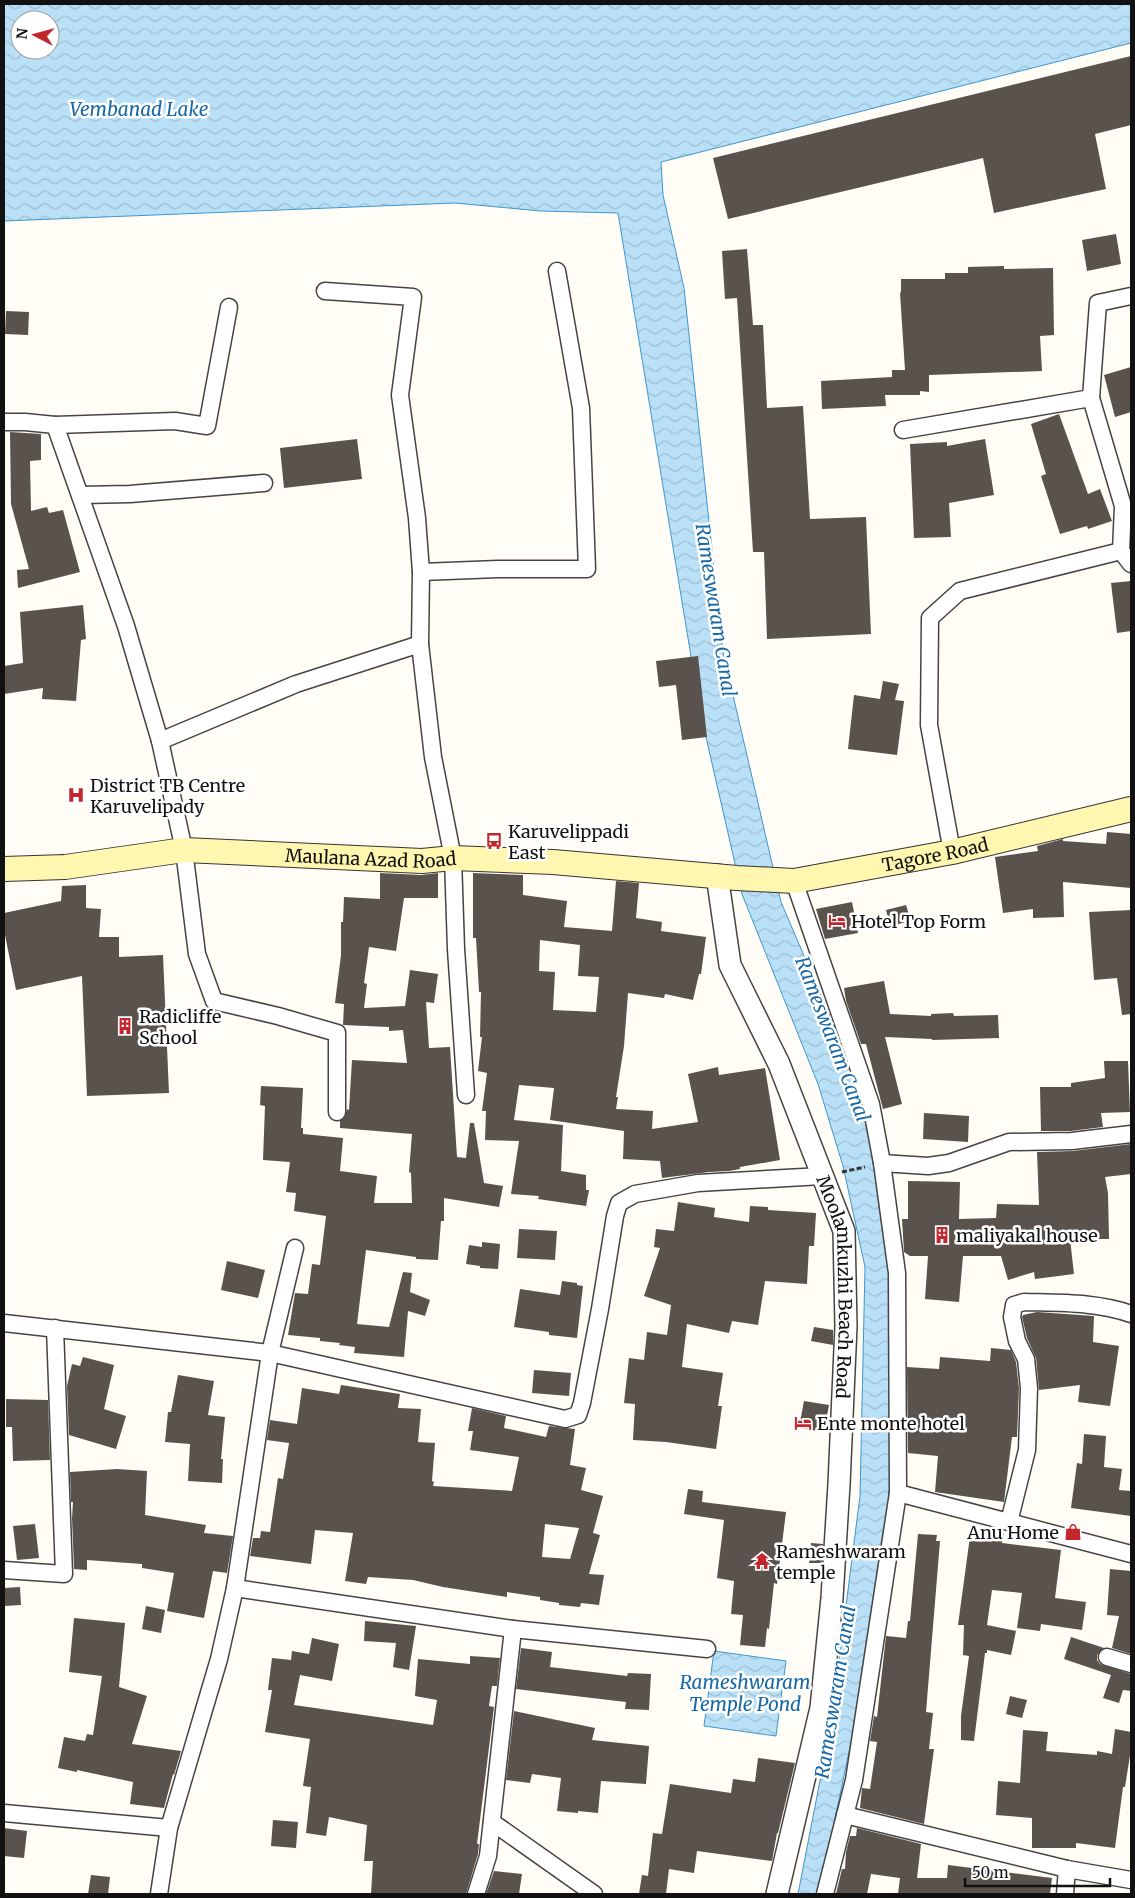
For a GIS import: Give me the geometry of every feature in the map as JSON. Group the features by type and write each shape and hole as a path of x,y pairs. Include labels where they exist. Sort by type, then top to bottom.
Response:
{"main road":[{"name":"Tagore Road","path":"727,877 791,881 952,852 1131,810"},
{"name":"Maulana Azad Road","path":"4,869 65,867 184,850 422,861 453,858 553,862 727,877"}],"street":[{"path":"421,572 498,569 587,569 581,408 557,271"},
{"path":"325,291 413,297 400,394 417,518 421,572 420,644 433,757 453,858 456,949 466,1095"},
{"path":"1131,296 1098,303 1091,398 1127,505 1121,551 1131,564"},
{"path":"4,422 55,425 175,421 207,426 229,307"},
{"path":"903,430 1091,398"},
{"path":"55,425 126,626 160,741 184,850 196,954 214,1001 278,1016 337,1033 337,1112"},
{"path":"80,495 130,494 264,483"},
{"path":"952,852 929,725 930,618 960,591 1121,551"},
{"path":"160,741 296,684 420,644"},
{"name":"Moolamkuzhi Beach Road","path":"727,877 730,965 779,1064 844,1231 846,1326 832,1598 821,1708 778,1894"},
{"path":"791,881 871,1104 882,1163 897,1273 898,1493 854,1780 825,1894"},
{"path":"882,1163 928,1166 949,1163 1009,1142 1072,1141 1131,1134"},
{"path":"4,1323 270,1353 565,1419 578,1415 582,1403 615,1216 619,1203 635,1194 698,1183 822,1176"},
{"path":"159,1894 169,1828 219,1659 235,1588 270,1353 295,1248"},
{"path":"1009,1522 1027,1450 1029,1388 1026,1360 1017,1341 1012,1317 1014,1305 1024,1302 1089,1304 1114,1308 1131,1314"},
{"path":"4,1570 64,1574 55,1328"},
{"path":"898,1493 1131,1554"},
{"path":"235,1588 513,1629 707,1649"},
{"path":"476,1894 488,1856 513,1629"},
{"path":"1107,1657 1131,1664"},
{"path":"4,1812 169,1828"},
{"path":"845,1815 1067,1869 1131,1880"},
{"path":"492,1822 594,1894"},
{"path":"1065,1894 1067,1869"}],"path":[{"path":"822,1176 882,1163"}],"water":[{"name":"Vembanad Lake","path":"4,4 1131,4 1131,43 661,162 663,195 684,288 723,652 781,902 867,1103 890,1267 890,1497 863,1686 819,1894 798,1894 831,1724 860,1496 865,1267 843,1166 818,1084 742,894 700,711 618,213 541,211 455,203 4,221"},
{"name":"Rameshwaram Temple Pond","path":"714,1651 786,1661 776,1736 704,1726"}],"building":[{"path":"1131,56 1131,125 1095,134 1106,189 994,213 983,158 728,219 713,158"},
{"path":"1116,234 1121,264 1087,271 1082,240"},
{"path":"747,249 753,325 763,325 767,408 803,406 810,519 866,517 871,634 767,639 764,552 753,552 737,298 725,299 722,251"},
{"path":"1004,266 1004,269 1053,268 1054,335 1040,336 1042,371 929,375 929,392 920,391 920,395 885,395 886,406 822,409 821,381 892,377 892,370 905,370 900,293 901,279 945,279 945,273 968,273 968,267"},
{"path":"6,311 29,312 28,335 5,334"},
{"path":"1131,367 1131,412 1115,417 1104,375"},
{"path":"1059,414 1088,494 1100,489 1112,521 1088,529 1087,526 1060,534 1041,476 1046,474 1031,424"},
{"path":"10,432 41,434 41,460 30,461 31,511 47,507 49,513 63,510 80,572 18,588 17,570 29,569 11,504"},
{"path":"357,439 362,479 284,488 280,448"},
{"path":"985,439 994,495 949,503 951,537 914,538 910,444 947,442 947,446"},
{"path":"1131,581 1131,631 1117,633 1111,583"},
{"path":"83,605 86,639 81,640 76,701 42,699 43,688 4,694 4,666 23,663 20,612"},
{"path":"698,656 707,737 682,740 676,685 659,687 656,661"},
{"path":"883,681 899,684 895,700 904,701 897,755 848,749 854,695 880,699"},
{"path":"1107,832 1131,834 1131,888 1063,882 1064,917 1033,918 1033,909 1003,913 995,857 1038,851 1037,846 1063,839 1063,841 1106,844"},
{"path":"380,873 421,875 438,873 438,898 404,898 396,951 369,947 364,983 367,984 364,1008 405,1006 410,970 438,974 434,1003 426,1002 429,1048 450,1047 457,1157 466,1158 470,1123 474,1123 484,1183 503,1186 499,1207 444,1198 444,1221 441,1221 438,1260 416,1259 416,1257 366,1250 357,1324 389,1327 403,1272 412,1273 410,1292 430,1300 425,1316 408,1311 404,1357 354,1353 355,1347 320,1341 320,1338 288,1335 295,1293 308,1294 312,1264 320,1265 326,1216 294,1211 296,1193 286,1192 290,1162 263,1160 265,1106 260,1105 261,1086 303,1088 301,1128 303,1128 303,1134 343,1138 340,1171 377,1176 374,1203 412,1203 411,1173 409,1172 412,1134 340,1128 340,1121 345,1117 347,1109 349,1110 352,1060 407,1063 403,1030 389,1031 389,1027 343,1025 344,1004 335,1003 341,955 341,922 343,922 344,897 380,899"},
{"path":"473,873 523,875 523,895 567,901 564,927 612,931 616,881 639,883 636,918 662,922 661,931 706,937 701,974 699,974 693,1000 665,994 664,998 628,993 616,1109 653,1111 652,1129 698,1122 688,1074 718,1067 719,1075 765,1068 780,1160 740,1167 740,1169 729,1171 662,1178 660,1161 623,1159 624,1131 550,1120 554,1088 519,1085 514,1120 563,1125 561,1171 586,1175 586,1190 589,1190 586,1206 538,1199 539,1196 511,1194 519,1141 485,1140 486,1111 482,1111 487,1073 478,1071 482,1037 480,1037 481,992 479,992 476,938 473,938","holes":["540,940 580,945 578,976 599,977 596,1012 553,1010 555,972 539,971"]},
{"path":"86,885 86,908 101,909 99,937 119,937 119,957 163,955 169,1093 87,1096 82,976 16,990 4,930 4,913 61,901 62,886"},
{"name":"Hotel Top Form","path":"852,902 858,933 825,939 816,909"},
{"path":"906,905 911,921 890,926 886,910"},
{"path":"1131,910 1131,1014 1122,1015 1117,978 1094,980 1089,912"},
{"path":"884,981 890,1014 931,1016 931,1014 953,1013 954,1016 998,1015 999,1038 932,1040 885,1037 902,1104 883,1109 866,1044 861,1044 846,1001 844,988"},
{"path":"1104,1061 1128,1061 1130,1112 1101,1113 1103,1127 1071,1131 1041,1131 1040,1087 1071,1087 1071,1083 1105,1078"},
{"path":"924,1113 969,1116 968,1142 923,1139"},
{"path":"1131,1144 1131,1174 1105,1177 1108,1193 1109,1239 1070,1239 1074,1274 1035,1279 1034,1272 1008,1280 1001,1256 963,1256 959,1302 925,1299 928,1256 910,1256 904,1252 902,1219 908,1219 908,1181 960,1182 959,1219 996,1218 997,1204 1039,1205 1037,1152 1073,1151"},
{"path":"678,1202 715,1208 714,1217 749,1222 750,1206 768,1207 768,1210 816,1213 814,1246 809,1246 807,1284 765,1281 758,1325 732,1321 729,1333 687,1324 682,1367 723,1373 718,1406 722,1406 716,1449 666,1442 633,1440 635,1404 624,1403 629,1358 644,1360 647,1332 667,1335 671,1305 644,1296 660,1248 654,1247 656,1229 674,1231"},
{"path":"519,1229 557,1231 555,1260 517,1258"},
{"path":"482,1242 500,1244 498,1269 480,1268 480,1266 466,1264 469,1245 482,1247"},
{"path":"227,1261 265,1270 258,1298 221,1290"},
{"path":"562,1281 577,1283 577,1285 583,1286 577,1338 549,1335 549,1332 514,1327 520,1289 560,1295"},
{"path":"1037,1312 1094,1316 1093,1342 1119,1346 1110,1406 1078,1402 1080,1385 1039,1390 1036,1358 1027,1338 1022,1317 1023,1315"},
{"path":"814,1327 833,1330 833,1345 811,1341"},
{"path":"991,1348 1011,1350 1016,1362 1019,1388 1017,1437 1012,1437 1004,1502 935,1492 938,1456 908,1453 907,1367 939,1369 940,1357 990,1361"},
{"path":"83,1357 114,1365 104,1409 126,1416 116,1449 69,1435 67,1386 72,1364 80,1366"},
{"path":"534,1370 571,1373 569,1396 532,1393"},
{"path":"178,1375 214,1381 208,1415 225,1417 221,1459 223,1459 222,1483 188,1481 190,1444 165,1442 168,1412 171,1412"},
{"path":"341,1385 400,1394 398,1408 421,1409 418,1442 435,1443 433,1486 512,1491 519,1457 470,1450 473,1431 468,1431 472,1408 506,1416 504,1428 546,1437 549,1426 575,1429 570,1465 586,1468 581,1490 603,1496 593,1533 600,1535 589,1574 604,1575 599,1605 581,1603 580,1607 559,1605 559,1603 540,1600 540,1597 507,1592 507,1597 443,1587 413,1580 368,1577 366,1584 345,1581 353,1533 315,1530 311,1564 250,1556 253,1538 260,1538 261,1531 270,1532 278,1478 283,1479 289,1443 267,1440 270,1420 297,1424 302,1388 339,1394","holes":["545,1524 579,1528 570,1559 542,1557"]},
{"path":"6,1399 48,1400 50,1460 13,1461 12,1427 6,1427"},
{"path":"804,1401 829,1405 824,1432 799,1428"},
{"path":"1084,1434 1106,1436 1104,1467 1122,1469 1119,1490 1131,1491 1131,1516 1071,1508 1077,1463 1082,1464"},
{"path":"117,1469 147,1471 145,1515 206,1525 204,1533 233,1536 227,1573 213,1571 204,1618 167,1611 174,1573 142,1568 142,1564 87,1560 87,1570 74,1569 73,1502 71,1502 70,1472"},
{"path":"688,1489 703,1491 702,1502 786,1512 777,1584 774,1583 765,1647 740,1645 743,1615 731,1614 734,1581 717,1578 724,1520 684,1514"},
{"path":"35,1524 39,1558 17,1560 13,1526"},
{"path":"971,1529 1004,1533 1002,1543 1061,1550 1055,1598 1086,1602 1082,1630 1041,1624 1040,1631 1017,1628 1022,1593 992,1590 987,1625 1016,1631 1011,1655 987,1650 987,1653 985,1653 974,1741 961,1740 961,1716 969,1656 963,1655 964,1625 958,1625"},
{"path":"918,1534 937,1535 936,1541 940,1541 926,1712 933,1713 929,1749 934,1749 924,1824 860,1808 862,1788 870,1789 877,1742 870,1741 874,1716 877,1717 886,1636 906,1638 908,1621 910,1621"},
{"path":"811,1543 823,1544 822,1563 809,1563"},
{"path":"1110,1569 1131,1571 1131,1654 1112,1648 1119,1616 1107,1615"},
{"path":"20,1587 21,1605 4,1606 4,1588"},
{"path":"146,1606 165,1610 161,1633 142,1629"},
{"path":"74,1618 125,1623 119,1687 147,1696 132,1744 181,1751 164,1808 130,1804 133,1782 77,1770 77,1772 58,1768 64,1737 85,1741 87,1734 93,1735 102,1676 69,1672"},
{"path":"365,1621 416,1626 409,1670 393,1667 396,1643 364,1641"},
{"path":"1071,1637 1104,1648 1097,1655 1097,1660 1100,1664 1131,1674 1131,1691 1123,1690 1119,1703 1103,1698 1111,1675 1064,1659"},
{"path":"312,1638 339,1644 332,1681 300,1675 294,1705 433,1725 437,1700 415,1696 418,1659 470,1664 470,1656 500,1658 497,1686 492,1686 489,1706 494,1707 477,1844 479,1844 478,1854 466,1894 371,1894 373,1861 364,1861 367,1825 329,1817 326,1836 306,1833 311,1787 303,1786 310,1739 265,1732 272,1690 268,1690 272,1658 291,1660 292,1651 309,1654"},
{"path":"521,1648 552,1652 550,1667 627,1676 628,1673 651,1674 649,1710 625,1709 626,1702 516,1689"},
{"path":"1010,1696 1027,1700 1022,1718 1006,1714"},
{"path":"514,1711 595,1728 592,1740 649,1746 646,1784 601,1781 598,1813 557,1811 561,1778 532,1774 530,1783 506,1780"},
{"path":"1115,1729 1131,1732 1131,1749 1125,1787 1123,1787 1115,1848 1076,1843 1076,1848 1032,1848 1032,1818 996,1815 998,1781 1020,1783 1023,1730 1048,1732 1046,1751 1097,1755 1097,1751 1112,1754"},
{"path":"758,1758 795,1763 777,1833 772,1861 697,1851 694,1873 669,1869 666,1894 639,1894 642,1875 648,1876 653,1833 662,1834 670,1784 731,1793 733,1779 755,1782"},
{"path":"273,1820 298,1822 296,1848 271,1846"},
{"path":"4,1828 27,1831 24,1858 4,1856"},
{"path":"857,1828 921,1844 917,1878 947,1878 948,1865 1052,1878 1050,1894 898,1894 900,1878 871,1874 867,1894 836,1894 842,1869 845,1869 846,1852 850,1836 856,1836"},
{"path":"494,1871 522,1874 519,1894 486,1894"},
{"path":"91,1875 110,1877 108,1894 88,1894"}],"place":[{"name":"District TB Centre Karuvelipady","path":"76,795"},
{"name":"Karuvelippadi East","path":"494,841"},
{"name":"Hotel Top Form","path":"837,921"},
{"name":"Radicliffe School","path":"125,1026"},
{"name":"maliyakal house","path":"942,1235"},
{"name":"Ente monte hotel","path":"803,1423"},
{"name":"Anu Home","path":"1073,1532"},
{"name":"Rameshwaram temple","path":"762,1561"}],"water label":[{"name":"Rameswaram Canal","path":"716,610"},
{"name":"Rameswaram Canal","path":"833,1039"},
{"name":"Rameswaram Canal","path":"835,1692"}]}
